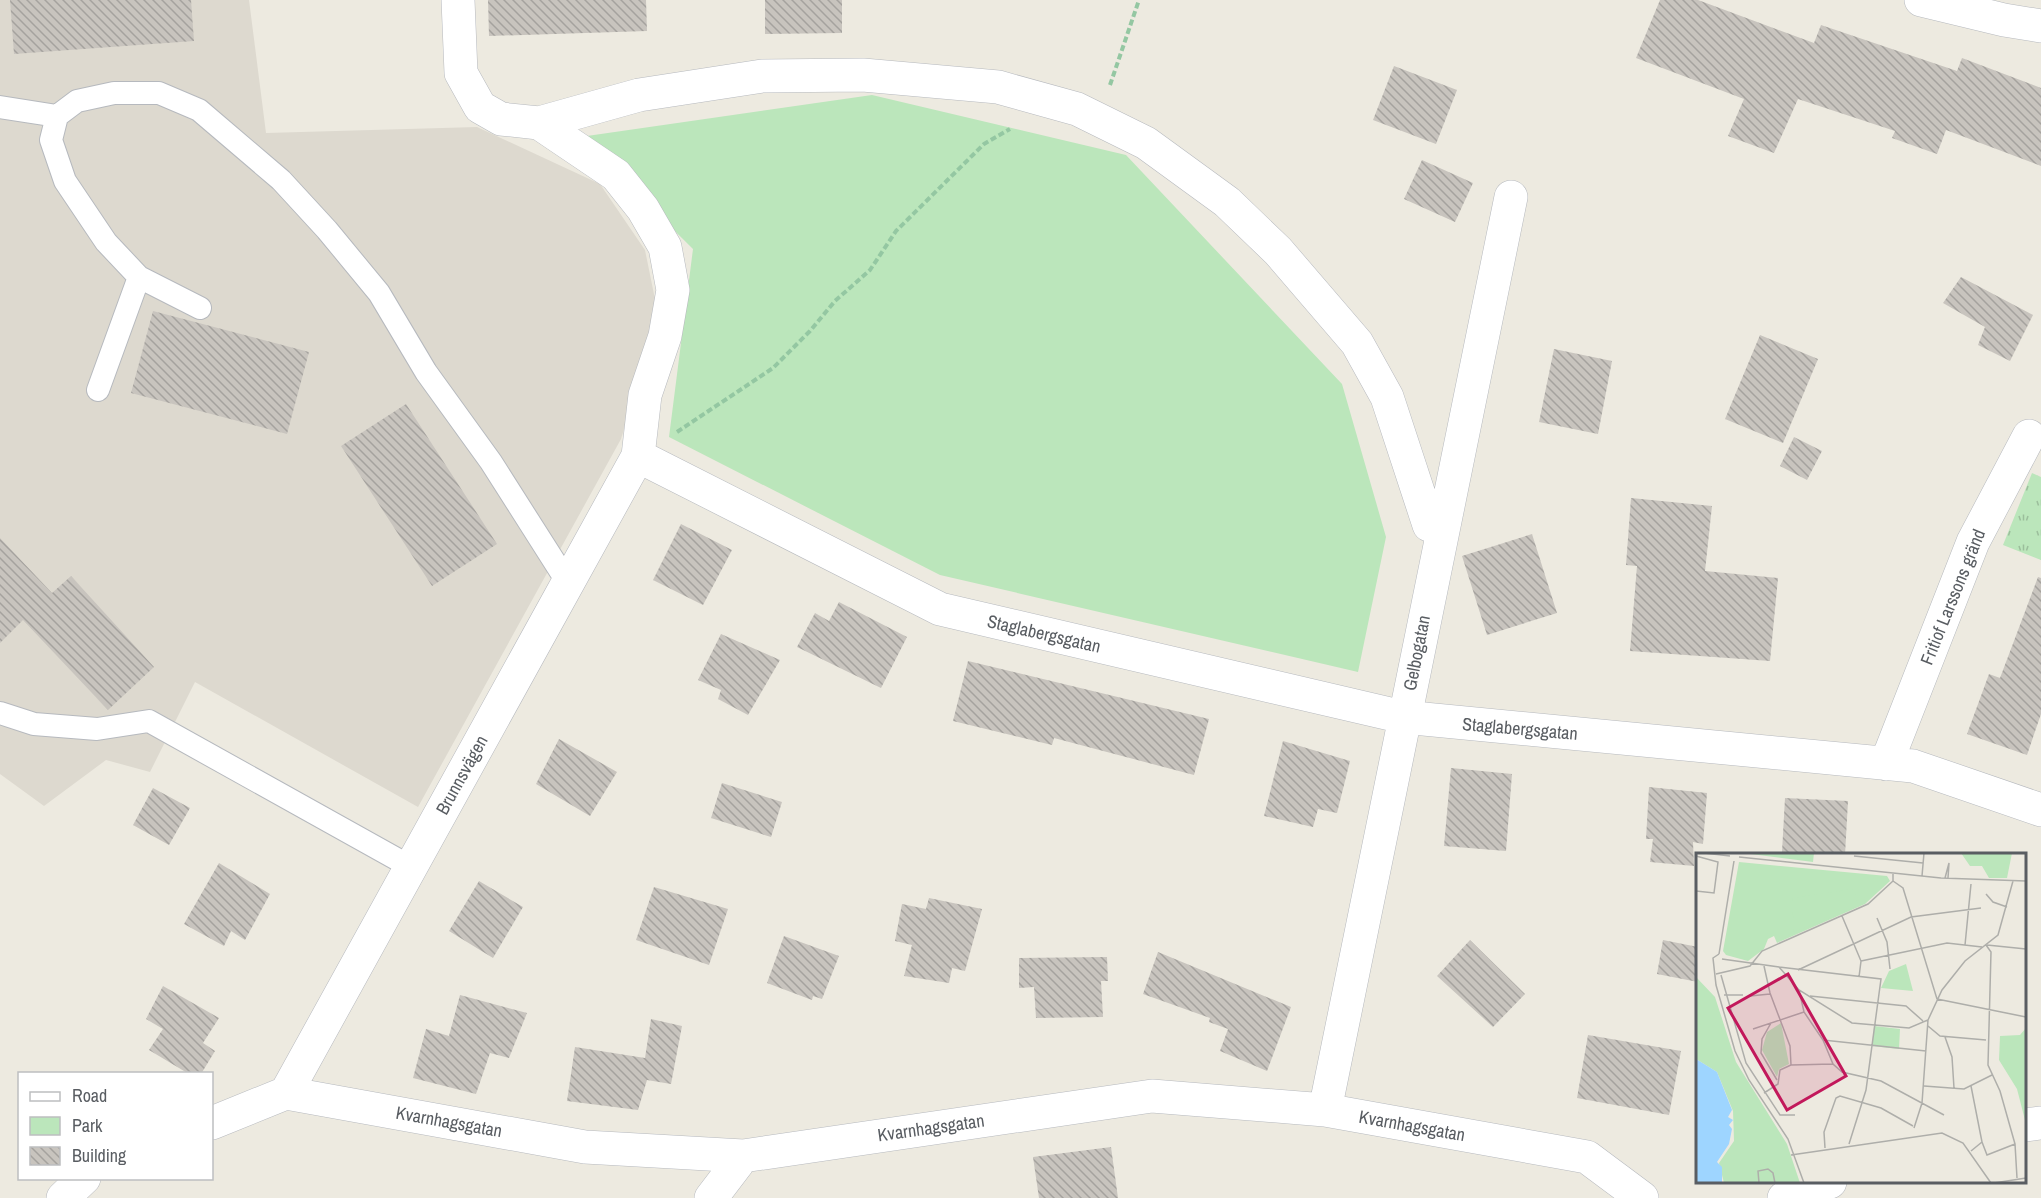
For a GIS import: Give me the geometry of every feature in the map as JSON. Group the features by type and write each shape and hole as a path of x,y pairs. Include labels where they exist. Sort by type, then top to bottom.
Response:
{"street":[{"path":"458,0 461,73 480,107 501,119 539,123 639,95 762,76 863,75 987,86 1077,109 1146,143 1227,202 1278,251 1357,343 1387,397 1429,525 1442,529"},
{"path":"1921,0 2004,20 2041,26"},
{"path":"539,123 616,175 643,209 665,247 674,290 665,336 645,395 638,456"},
{"name":"Gelbogatan","path":"1325,1110 1403,717 1511,197"},
{"name":"Fritiof Larssons gränd","path":"1886,764 1973,542 2029,435"},
{"name":"Brunnsvägen","path":"286,1093 638,456"},
{"name":"Staglabergsgatan","path":"638,456 940,609 1403,717 1912,766 2041,810"},
{"path":"213,1123 286,1093"},
{"name":"Kvarnhagsgatan","path":"286,1093 585,1147 742,1156 1152,1096 1325,1110 1587,1157 1642,1198"},
{"path":"2026,1125 2041,1123"},
{"path":"711,1198 742,1156"},
{"path":"63,1198 83,1180"},
{"path":"1784,1198 1827,1183"}],"lane":[{"path":"200,308 139,277 106,242 65,181 51,140 57,116 77,101 114,93 159,93 199,110 281,180 380,293 426,372 491,462 568,583"},
{"path":"0,107 57,116"},
{"path":"98,390 139,277"},
{"path":"0,713 34,724 97,729 149,721 411,867"}],"path":[{"path":"1098,119 1139,0"},
{"path":"638,456 707,414 773,368 810,331 834,301 870,270 896,231 984,144 1055,103"}],"shaded area":[{"path":"0,0 249,0 266,133 477,127 600,184 645,250 658,314 621,439 418,807 195,682 150,772 106,760 44,806 0,774"}],"green space":[{"path":"872,95 1126,155 1342,384 1386,537 1358,672 940,575 669,437 693,249 580,137"},
{"path":"2032,473 2041,477 2041,560 2003,545"}],"building":[{"path":"10,0 191,0 194,41 14,54"},
{"path":"488,0 646,0 647,31 489,36"},
{"path":"765,0 842,0 842,33 765,34"},
{"path":"1660,0 1698,0 1814,43 1821,25 1957,71 1962,58 2041,88 2041,166 1946,130 1937,154 1892,138 1895,131 1798,99 1774,153 1728,136 1744,99 1636,58"},
{"path":"1394,66 1457,90 1436,144 1373,120"},
{"path":"1422,160 1473,183 1455,222 1404,199"},
{"path":"1961,277 2033,315 2010,361 1978,345 1985,327 1943,303"},
{"path":"153,311 309,352 287,434 131,393"},
{"path":"1760,335 1818,359 1783,443 1725,419"},
{"path":"1554,349 1612,361 1598,434 1539,422"},
{"path":"406,404 497,544 432,586 341,446"},
{"path":"1794,437 1822,451 1807,480 1780,466"},
{"path":"1631,498 1712,506 1705,571 1778,578 1770,661 1630,651 1637,566 1626,565"},
{"path":"681,524 732,550 703,605 653,580"},
{"path":"1532,534 1557,613 1487,635 1462,556"},
{"path":"0,538 52,593 71,576 154,667 108,710 23,620 0,643"},
{"path":"2038,577 2041,578 2041,714 2027,755 1967,734 1989,674 2000,678"},
{"path":"839,602 907,637 881,688 797,647 815,613 829,621"},
{"path":"721,634 780,660 748,715 718,699 721,690 698,680"},
{"path":"968,661 1209,719 1194,775 1054,738 1052,745 953,721"},
{"path":"559,739 617,772 590,816 536,784"},
{"path":"1283,741 1350,761 1337,813 1318,809 1313,827 1264,816"},
{"path":"1451,768 1512,774 1506,851 1444,846"},
{"path":"722,783 782,802 771,837 711,818"},
{"path":"1649,787 1707,793 1703,844 1693,842 1694,866 1650,862 1653,839 1646,839"},
{"path":"153,788 190,808 169,845 133,825"},
{"path":"1785,798 1848,801 1845,853 1782,852"},
{"path":"219,863 270,894 245,940 231,931 224,946 184,924"},
{"path":"479,881 523,907 493,958 449,931"},
{"path":"654,887 728,909 709,965 636,940"},
{"path":"929,898 982,909 965,971 952,968 949,983 904,976 912,945 895,941 902,904 926,909"},
{"path":"784,936 839,956 822,999 813,996 812,1000 767,983"},
{"path":"1470,940 1525,994 1493,1027 1437,976"},
{"path":"1663,940 1696,947 1696,982 1657,974"},
{"path":"1158,952 1291,1007 1267,1071 1220,1051 1228,1029 1209,1022 1210,1018 1143,994"},
{"path":"1107,957 1108,981 1101,981 1103,1017 1036,1018 1034,987 1019,988 1019,958"},
{"path":"163,986 219,1018 203,1043 215,1051 202,1072 186,1072 149,1050 163,1029 146,1019"},
{"path":"460,995 527,1013 509,1058 490,1053 476,1094 413,1078 426,1029 449,1036"},
{"path":"651,1019 682,1026 671,1084 647,1080 638,1110 567,1101 575,1047 645,1058"},
{"path":"1588,1035 1681,1051 1669,1115 1577,1098"},
{"path":"1111,1147 1118,1198 1039,1198 1033,1157"}]}
